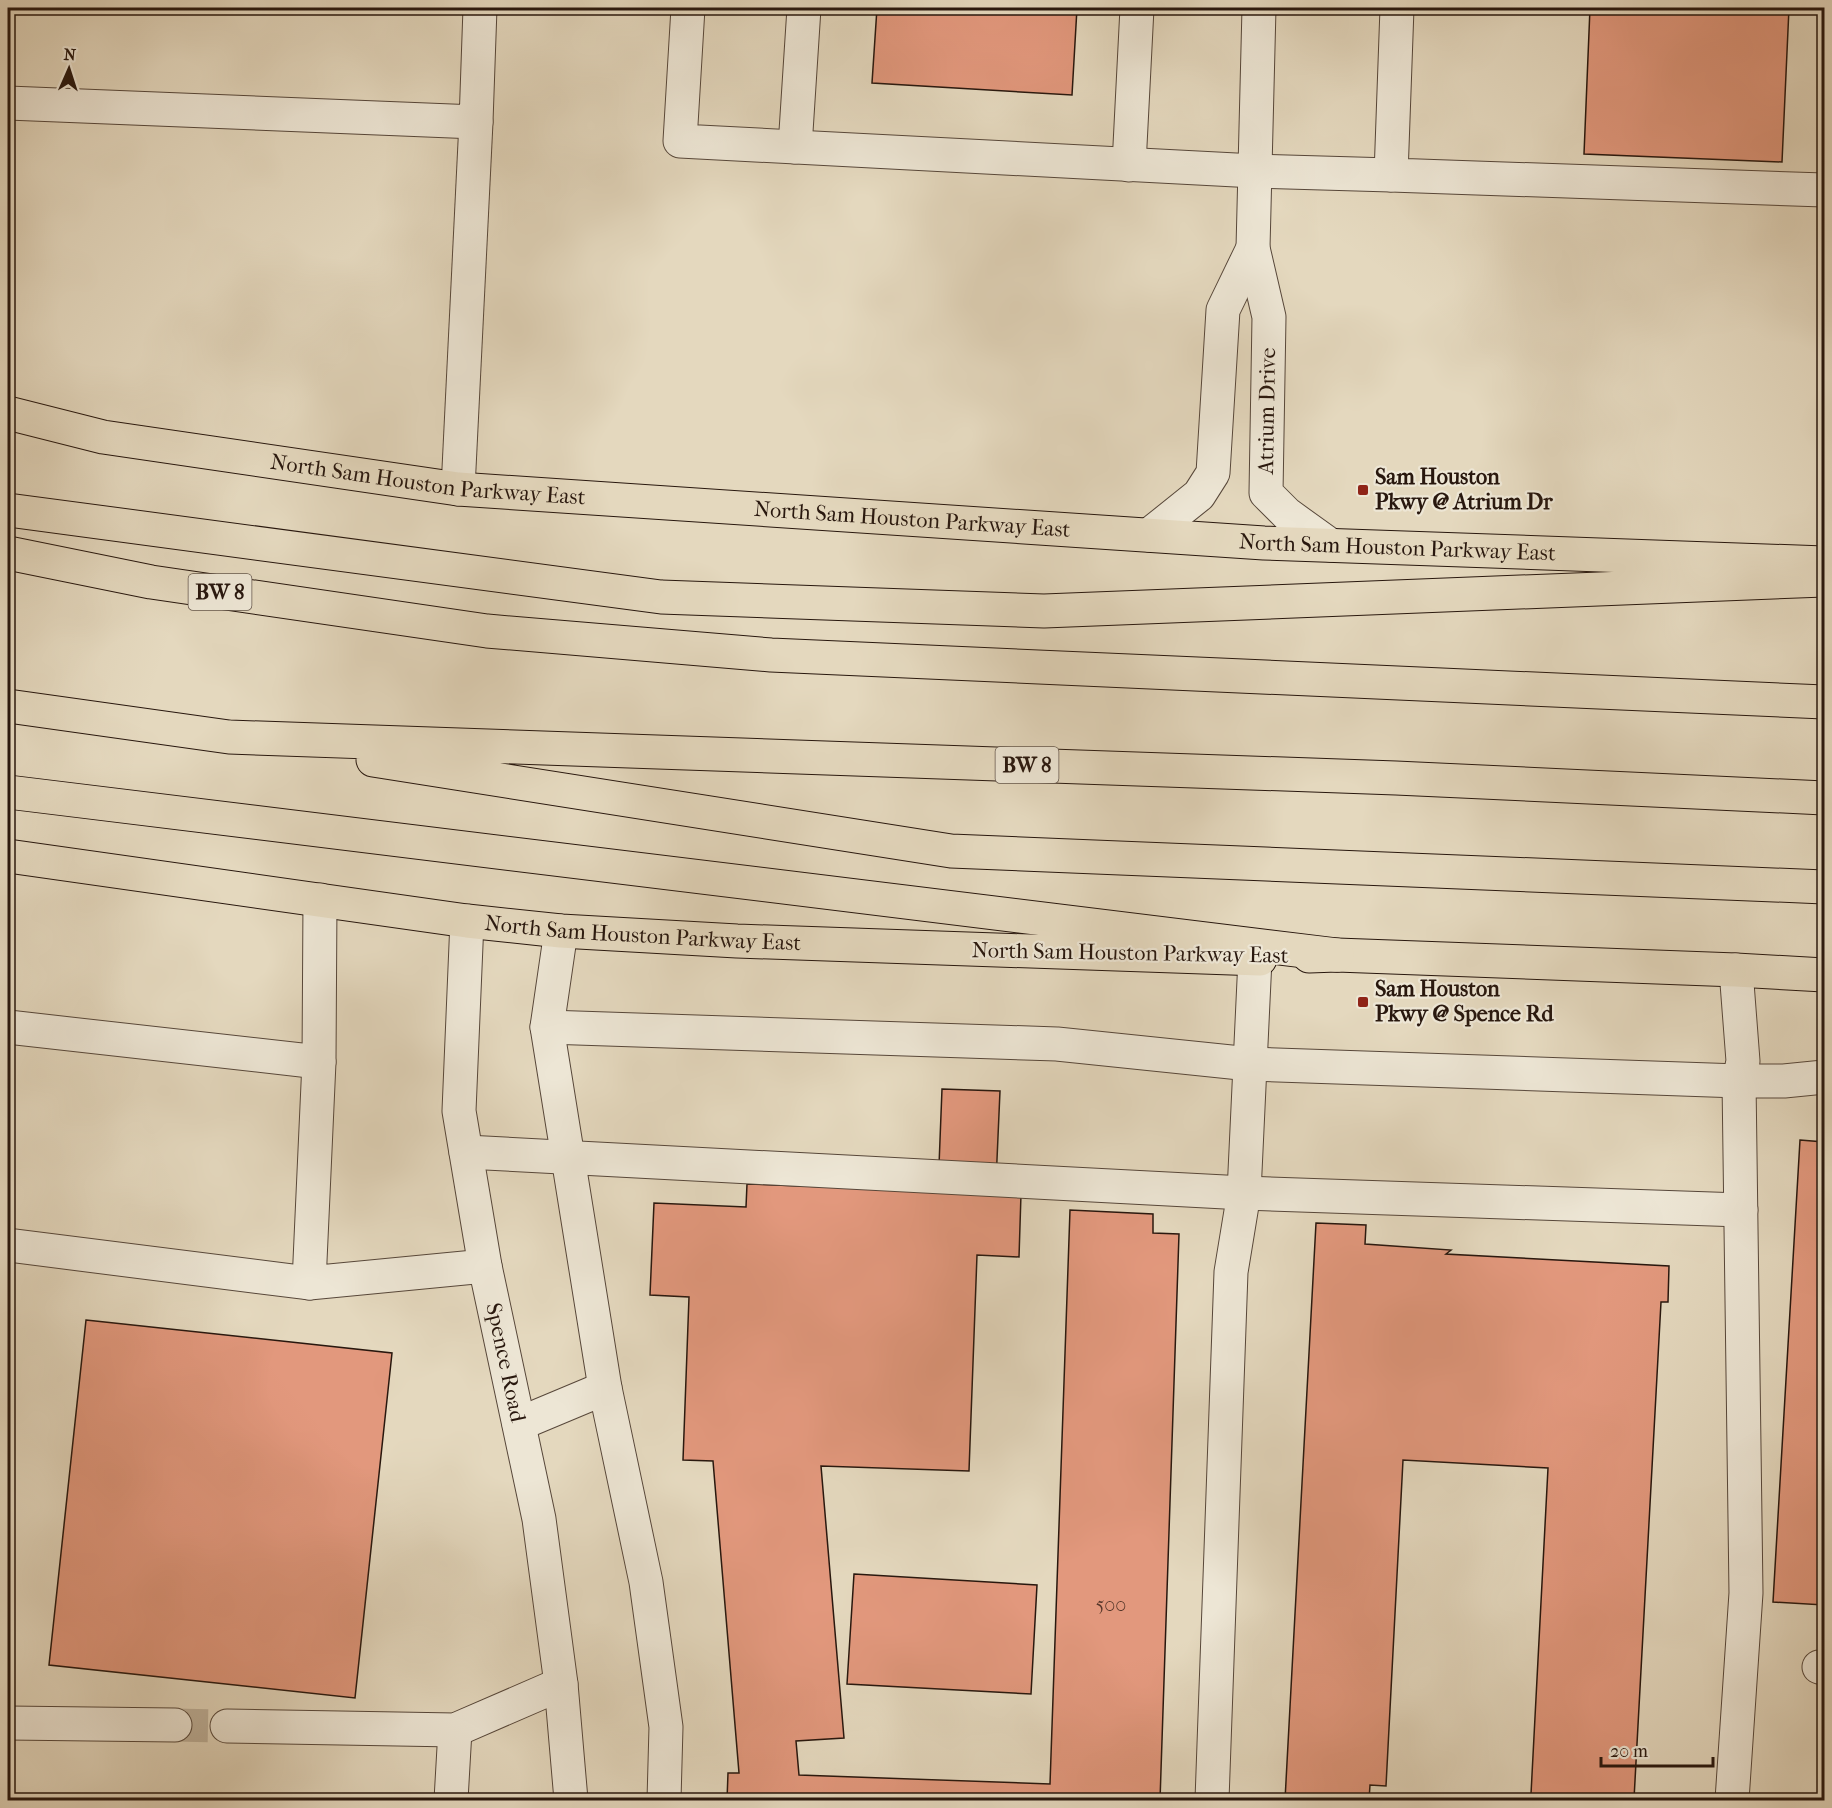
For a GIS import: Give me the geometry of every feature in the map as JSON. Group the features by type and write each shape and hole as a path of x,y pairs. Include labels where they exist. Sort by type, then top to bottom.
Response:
{"main road":[{"name":"North Sam Houston Parkway East","path":"8,414 103,437 458,489 1330,545 1824,563"},
{"path":"8,510 662,597 1044,611 1824,580"},
{"name":"BW 8","path":"8,553 151,582 487,631 759,654 1824,702"},
{"name":"BW 8","path":"8,706 229,737 1396,777 1824,798"},
{"path":"229,737 951,851 1824,887"},
{"path":"8,792 1337,955"},
{"name":"North Sam Houston Parkway East","path":"8,856 467,921 561,931 737,941 1255,959 1337,955 1824,975"}],"street":[{"path":"458,489 480,8"},
{"path":"688,8 680,141 1255,171 1824,190"},
{"path":"795,147 804,8"},
{"path":"1129,165 1137,8"},
{"name":"Atrium Drive","path":"1259,8 1253,248 1269,317 1266,493 1287,514 1330,545"},
{"path":"1390,175 1397,8"},
{"path":"8,103 476,122"},
{"name":"Atrium Drive","path":"1149,535 1199,495 1213,473 1223,310 1253,248"},
{"path":"309,1283 320,1062 320,900"},
{"name":"Spence Road","path":"467,921 459,1111 485,1266 539,1519 561,1684 572,1800"},
{"path":"561,931 547,1028 605,1388 646,1582 666,1727 664,1800"},
{"path":"1212,1800 1231,1272 1244,1193 1255,959"},
{"path":"1732,1800 1746,1593 1739,1081 1743,1061 1736,970"},
{"path":"8,1027 320,1062"},
{"path":"547,1028 1057,1044 1250,1064 1739,1081 1784,1081 1824,1077"},
{"path":"466,1152 1244,1193 1741,1210"},
{"path":"8,1245 309,1283 485,1266"},
{"path":"519,1424 605,1388"},
{"path":"227,1726 455,1730 561,1684"},
{"path":"8,1723 175,1725"},
{"path":"451,1800 455,1730"}],"building":[{"path":"877,8 1077,8 1072,95 872,83"},
{"path":"1590,8 1789,8 1782,162 1584,154"},
{"path":"942,1089 1000,1091 996,1182 938,1191"},
{"path":"1800,1140 1824,1142 1824,1605 1773,1602"},
{"path":"747,1184 1021,1194 1019,1257 977,1255 969,1471 821,1466 844,1738 796,1741 799,1775 1050,1784 1070,1210 1153,1214 1153,1233 1179,1234 1160,1800 727,1800 728,1773 739,1773 713,1461 683,1460 689,1297 650,1295 654,1203 746,1207"},
{"path":"1316,1223 1366,1225 1365,1244 1451,1250 1446,1254 1669,1266 1668,1302 1661,1302 1634,1799 1531,1794 1548,1468 1403,1460 1386,1786 1370,1785 1369,1800 1285,1800"},
{"path":"86,1320 392,1353 355,1698 49,1665"},
{"path":"854,1574 1037,1585 1031,1694 847,1684"}],"tunnel":[{"path":"175,1725 227,1726"}],"place":[{"name":"Sam Houston Pkwy @ Atrium Dr","path":"1363,490"},
{"name":"Sam Houston Pkwy @ Spence Rd","path":"1363,1002"}]}
